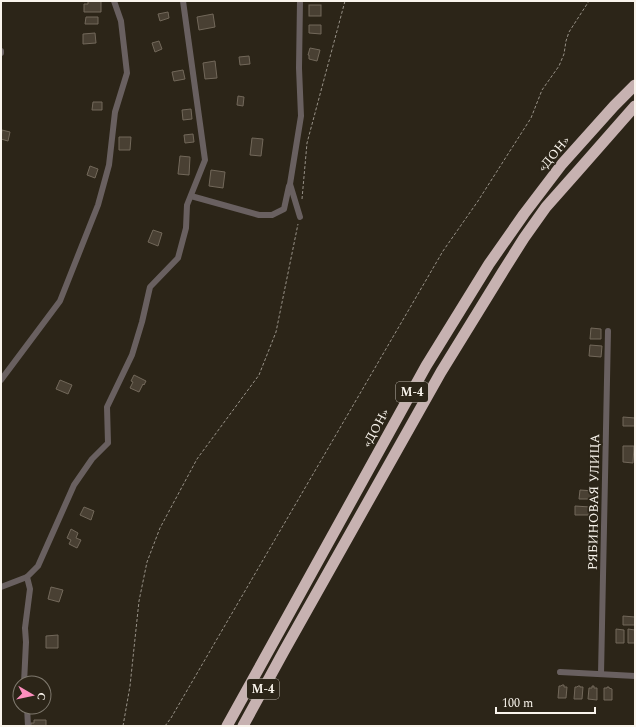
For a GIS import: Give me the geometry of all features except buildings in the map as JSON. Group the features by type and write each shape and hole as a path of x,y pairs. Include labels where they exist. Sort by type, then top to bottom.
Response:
{"highway":[{"name":"«ДОН»","path":"227,726 426,366 489,264 524,214 562,164 635,85"},
{"name":"М-4","path":"243,726 287,644 437,379 524,238 546,207 635,106"}],"street":[{"path":"1,380 60,301 98,205 109,165 115,112 126,73 121,21 114,1"},
{"path":"1,587 27,577 38,566 74,485 92,459 108,443 107,407 132,355 150,288 178,258 186,228 187,205 205,160 183,1"},
{"path":"190,196 259,215 272,215 284,209 290,184 301,116 299,68 300,1"},
{"path":"290,184 300,217"},
{"name":"РЯБИНОВАЯ УЛИЦА","path":"601,674 608,331"},
{"path":"24,675 25,628 30,589 27,577"},
{"path":"560,672 635,676"},
{"path":"27,715 28,726"}],"path":[{"path":"301,201 307,143 346,1"},
{"path":"165,726 191,684 443,251 487,188 531,118 542,90 559,66 570,32 589,1"},
{"path":"124,726 139,601 147,562 160,528 197,459 259,375 276,332 300,217"}]}
